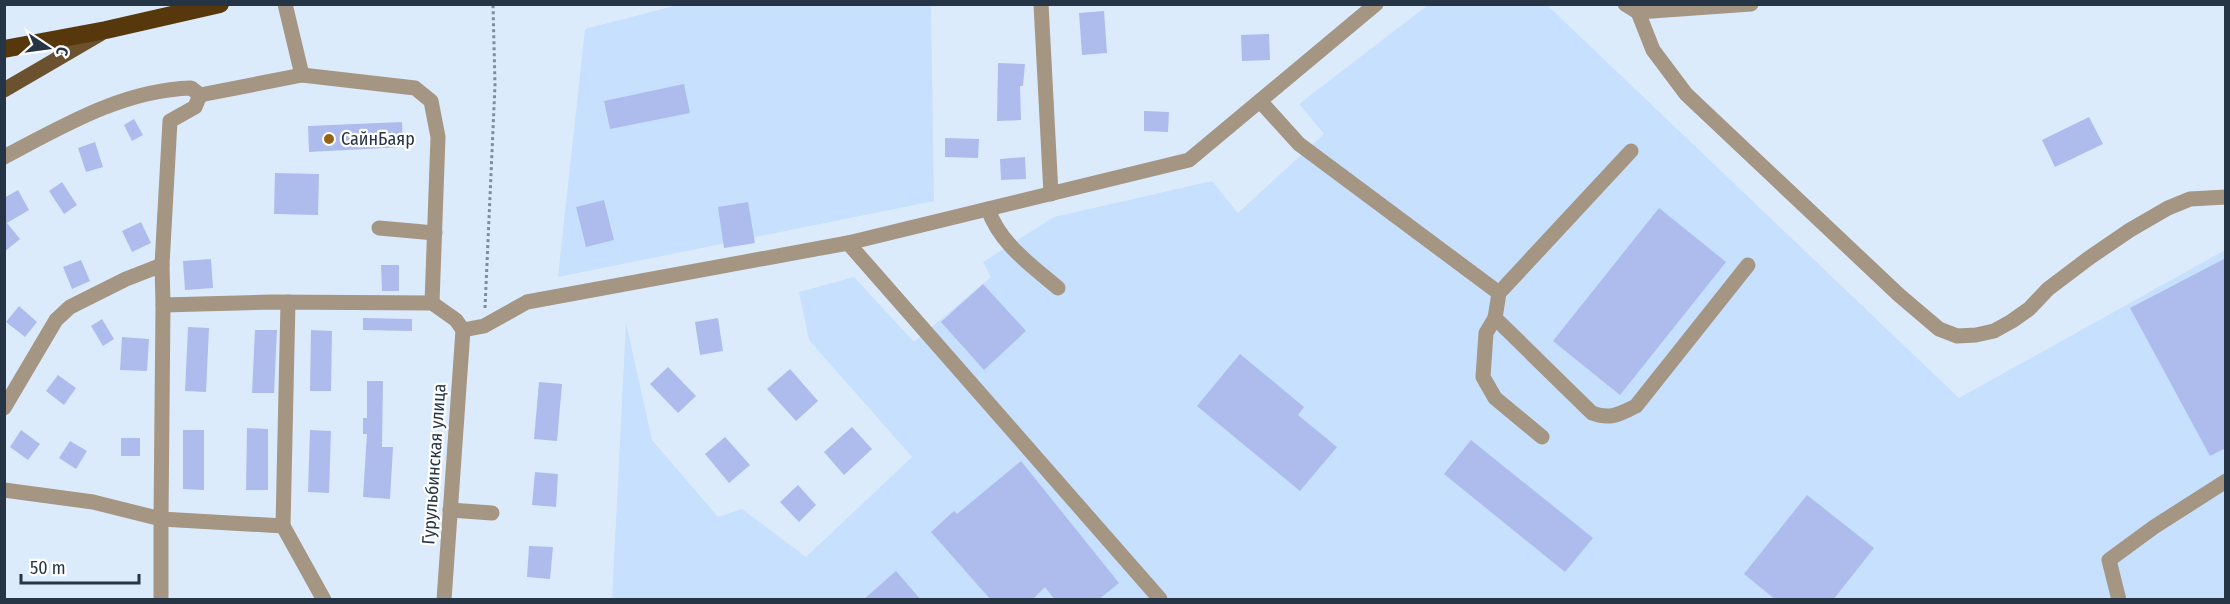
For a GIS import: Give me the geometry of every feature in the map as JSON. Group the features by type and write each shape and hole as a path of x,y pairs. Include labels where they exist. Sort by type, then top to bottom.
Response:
{"highway":[{"path":"4,50 220,4"}],"main road":[{"path":"4,90 106,30"}],"street":[{"path":"285,4 302,75"},
{"path":"1041,4 1050,194"},
{"path":"163,304 432,303 456,320 463,330 484,326 527,302 848,243 1189,160 1376,4"},
{"path":"1751,4 1631,8 1653,50 1686,94 1811,215 1939,329 1957,336 1994,331 2029,309 2048,289 2089,258 2168,208 2190,199 2226,197"},
{"path":"4,157 72,122 127,99 178,89 191,88 200,95 302,75 415,88 431,101 438,137 432,303"},
{"path":"161,600 162,265 170,121 195,107 200,95"},
{"path":"1260,101 1299,144 1499,293"},
{"path":"1542,437 1495,398 1483,377 1486,333 1495,318 1499,293 1631,151"},
{"path":"988,209 993,224 1003,238 1058,288"},
{"path":"379,228 435,233"},
{"path":"848,243 1160,599"},
{"path":"4,408 56,320 70,307 126,279 162,265"},
{"path":"1495,318 1592,412 1605,417 1612,416 1636,406 1748,265"},
{"path":"288,302 283,526 324,600"},
{"name":"Гурульбинская улица","path":"444,600 463,330"},
{"path":"2119,600 2109,560 2154,527 2226,481"},
{"path":"4,490 93,502 161,519 283,526"},
{"path":"450,510 492,513"}],"path":[{"path":"484,326 495,85 493,4"}],"shaded area":[{"path":"678,5 931,5 934,201 558,277 585,29"},
{"path":"1428,5 1547,5 1959,398 2225,250 2225,599 612,600 626,323 652,440 718,517 742,509 806,557 912,457 809,340 799,292 854,277 914,342 991,277 983,262 1054,217 1212,181 1238,213 1324,134 1299,104"}],"building":[{"path":"1104,11 1107,53 1082,55 1079,13"},
{"path":"1269,34 1270,60 1242,61 1241,35"},
{"path":"998,63 1025,64 1023,86 1020,86 1021,120 997,121"},
{"path":"684,84 690,113 610,129 604,101"},
{"path":"1144,111 1169,112 1168,132 1144,131"},
{"path":"2089,117 2103,144 2055,167 2042,140"},
{"path":"134,119 143,135 132,141 124,125"},
{"path":"402,122 403,147 309,152 308,126"},
{"path":"945,138 979,139 978,158 945,157"},
{"path":"95,142 103,167 86,172 78,148"},
{"path":"1025,157 1026,179 1001,180 1000,159"},
{"path":"275,173 319,174 318,215 274,214"},
{"path":"62,182 77,205 64,214 49,191"},
{"path":"18,190 29,210 7,223 20,239 4,252 4,198"},
{"path":"604,200 614,240 586,247 576,207"},
{"path":"748,202 755,243 724,248 718,207"},
{"path":"1659,208 1726,262 1620,395 1553,341"},
{"path":"141,222 151,243 132,252 122,231"},
{"path":"2226,258 2226,448 2210,456 2130,308"},
{"path":"211,259 213,288 185,290 183,261"},
{"path":"81,260 90,281 72,289 63,267"},
{"path":"381,265 399,265 399,291 382,291"},
{"path":"983,284 1026,331 984,370 941,322"},
{"path":"19,306 37,322 25,337 6,322"},
{"path":"363,318 412,319 412,331 363,330"},
{"path":"718,318 723,351 700,355 695,322"},
{"path":"102,319 114,339 103,346 91,326"},
{"path":"188,327 209,328 206,392 185,391"},
{"path":"255,330 277,330 274,393 252,393"},
{"path":"311,330 332,331 331,391 310,391"},
{"path":"122,337 149,339 147,371 120,370"},
{"path":"1240,354 1304,407 1298,415 1337,447 1300,491 1197,406"},
{"path":"668,367 696,396 678,413 650,384"},
{"path":"790,369 818,401 796,421 767,389"},
{"path":"58,375 76,388 64,405 46,391"},
{"path":"367,381 383,381 382,447 393,447 390,499 363,497 367,434 363,434 363,418 367,418"},
{"path":"539,382 562,384 557,441 534,439"},
{"path":"852,427 872,449 844,475 824,452"},
{"path":"247,428 268,429 268,490 246,490"},
{"path":"21,430 40,444 28,460 10,447"},
{"path":"183,430 204,430 204,490 183,489"},
{"path":"310,430 331,431 329,493 308,492"},
{"path":"725,437 750,465 729,483 705,454"},
{"path":"121,438 140,438 140,456 121,456"},
{"path":"1471,440 1593,538 1565,572 1444,474"},
{"path":"70,441 87,451 76,469 59,458"},
{"path":"1021,461 1119,583 1098,600 1055,600 1045,587 1032,600 991,600 931,532 954,511 957,514"},
{"path":"535,472 558,474 556,507 532,505"},
{"path":"798,485 816,505 799,522 780,502"},
{"path":"1807,495 1874,548 1833,600 1776,600 1744,574"},
{"path":"529,546 553,547 550,579 527,577"},
{"path":"896,571 921,600 863,600"}],"place":[{"name":"СайнБаяр","path":"329,139"}]}
